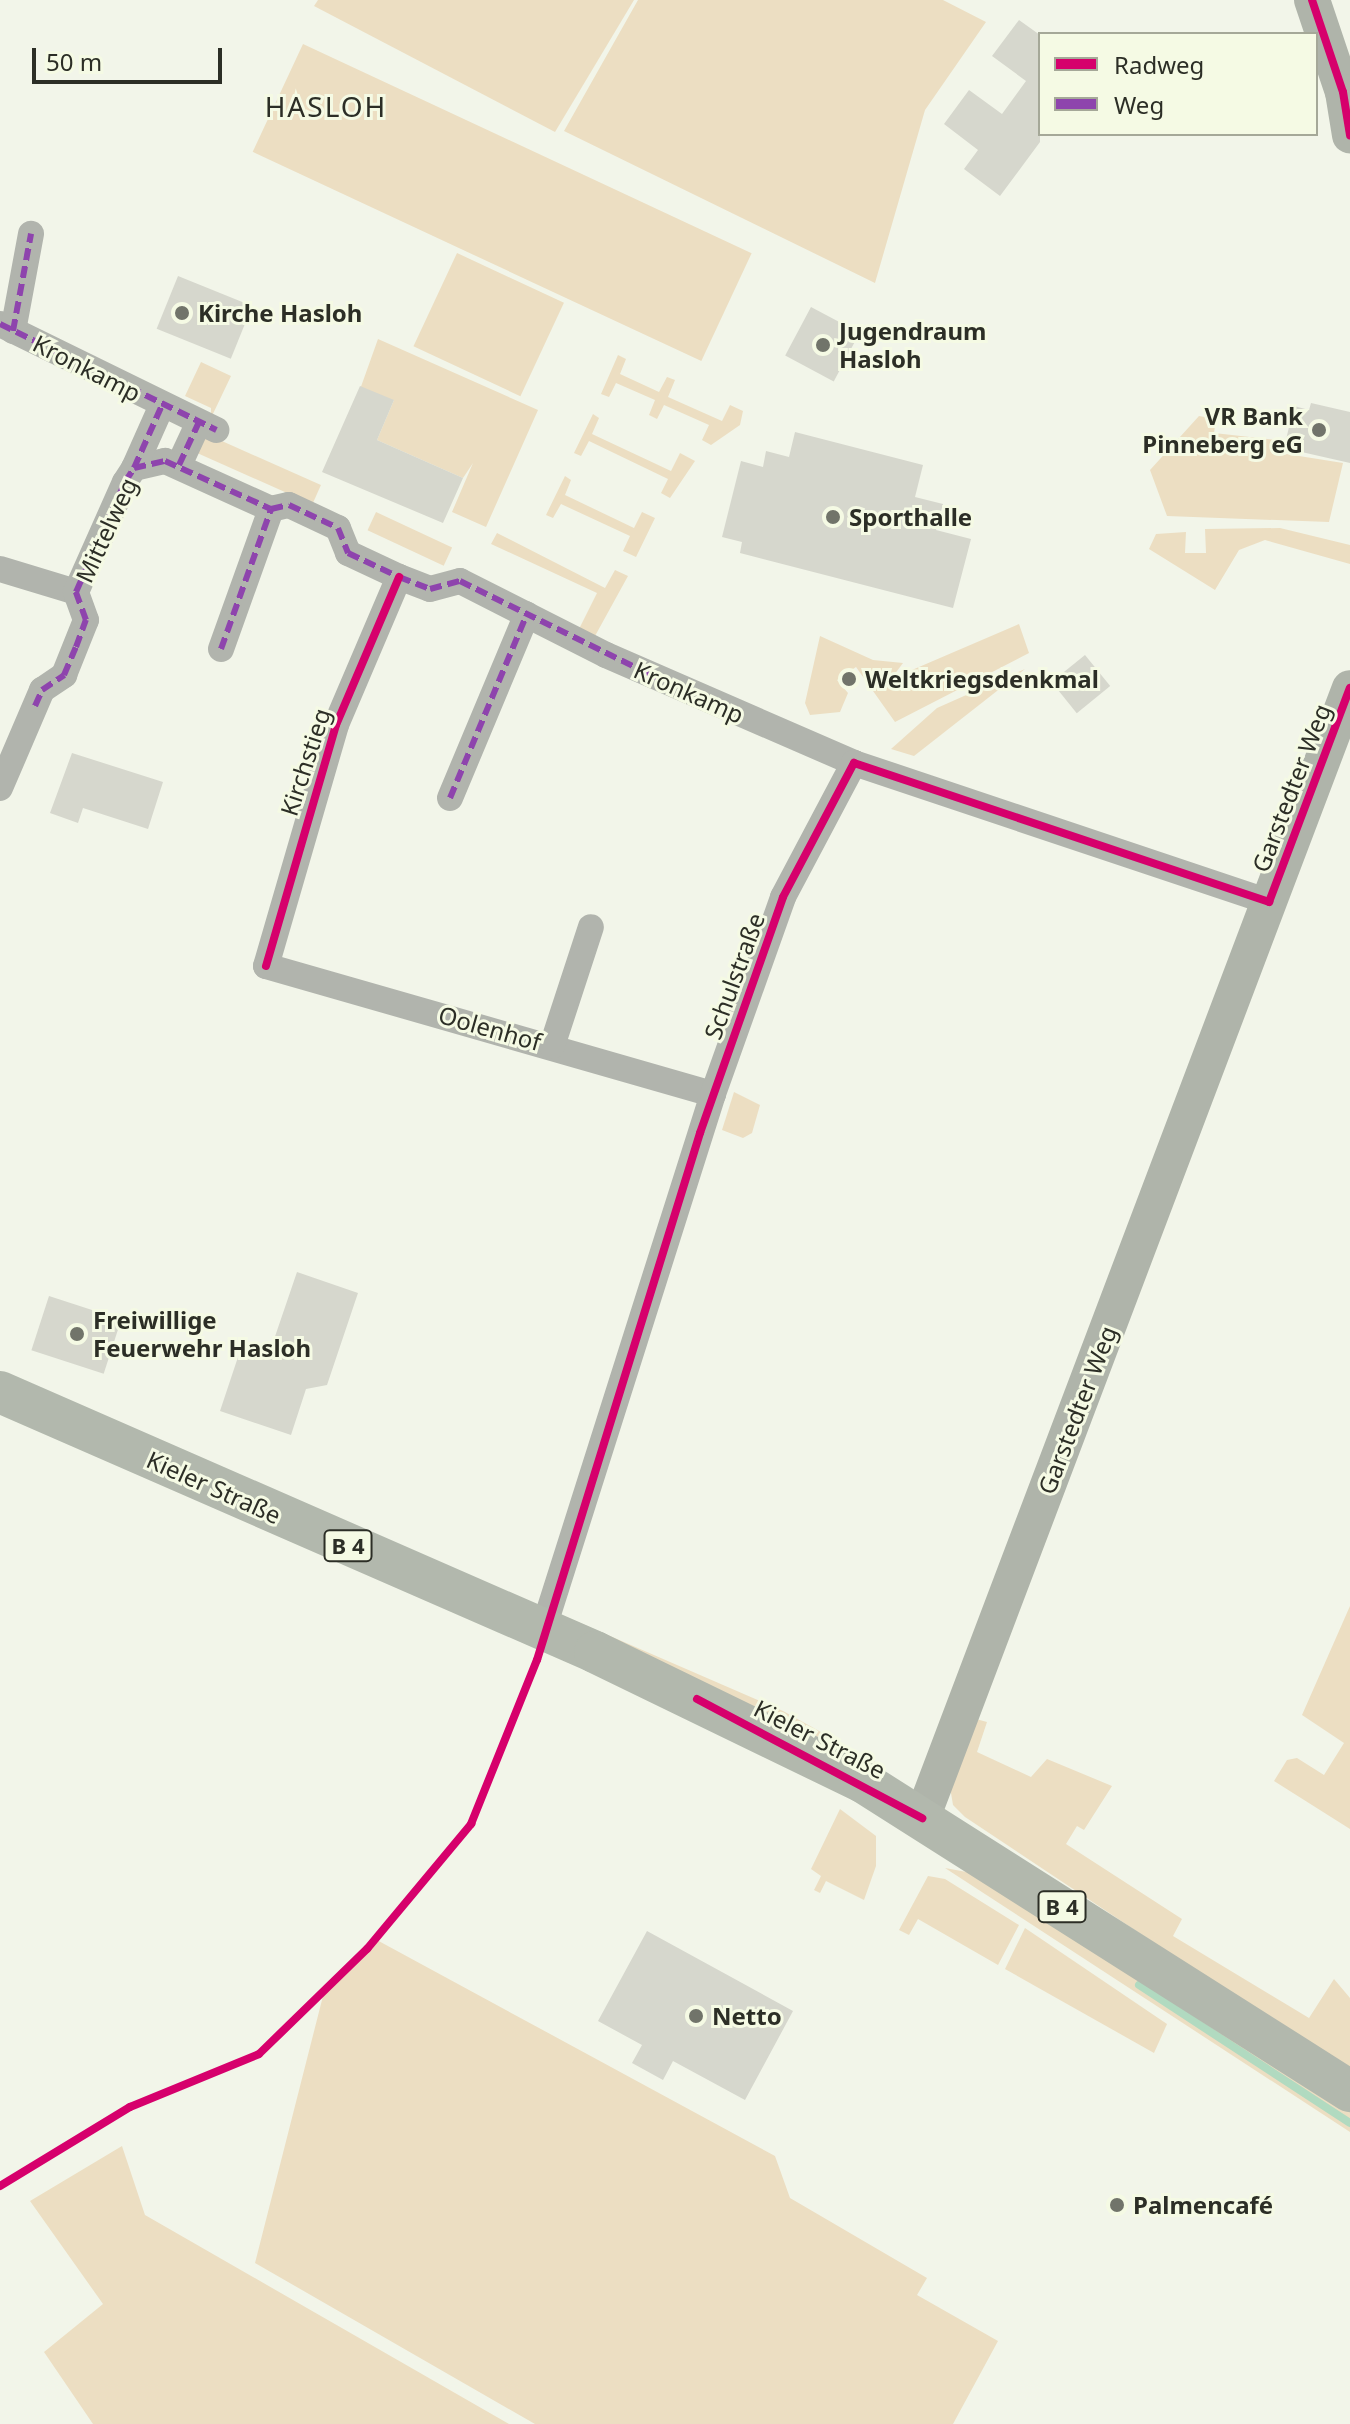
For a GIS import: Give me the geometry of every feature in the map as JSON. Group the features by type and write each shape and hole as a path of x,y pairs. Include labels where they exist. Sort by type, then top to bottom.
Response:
{"main road":[{"path":"1287,0 1298,32"},
{"path":"1312,0 1343,92 1348,129"},
{"path":"1318,74 1348,129"},
{"name":"Garstedter Weg","path":"922,1818 1350,688"},
{"name":"Kieler Straße","path":"0,1392 543,1630 772,1736 922,1818 1350,2091"}],"street":[{"name":"Kronkamp","path":"31,234 7,328 207,426 172,463 271,509 289,505 338,528 348,553 399,577 430,589 460,581 854,763"},
{"name":"Kronkamp","path":"134,468 162,405"},
{"name":"Mittelweg","path":"0,788 42,690 64,675 86,620 76,592 134,468 172,463"},
{"path":"221,649 271,509"},
{"path":"0,569 76,592"},
{"name":"Kirchstieg","path":"266,966 336,725 399,577"},
{"path":"450,798 527,614"},
{"path":"854,763 1269,902"},
{"name":"Schulstraße","path":"543,1630 713,1094 783,897 854,763"},
{"path":"552,1046 591,927"},
{"name":"Oolenhof","path":"266,966 713,1094"}],"shaded area":[{"path":"318,0 634,0 555,132 314,6"},
{"path":"638,0 943,0 986,22 925,110 875,283 564,131"},
{"path":"303,44 752,253 701,361 253,152"},
{"path":"457,253 564,303 520,396 413,346"},
{"path":"378,339 538,410 486,527 452,512 473,463 463,478 377,440 394,400 353,409"},
{"path":"618,355 626,359 620,374 659,392 667,377 675,380 668,397 722,421 730,405 743,411 740,425 711,445 702,440 709,425 664,405 657,419 649,415 655,400 616,383 609,397 601,394"},
{"path":"201,362 231,376 211,418 211,408 185,396"},
{"path":"593,414 599,418 592,434 671,471 680,453 695,461 670,498 661,493 668,479 589,441 581,456 574,453"},
{"path":"1199,416 1216,419 1214,433 1277,440 1274,452 1343,463 1329,522 1167,516 1150,470"},
{"path":"204,433 321,485 312,504 195,452"},
{"path":"565,476 571,480 565,495 634,528 642,512 655,518 636,557 623,551 630,536 561,504 553,518 546,515"},
{"path":"376,512 452,547 444,566 368,530"},
{"path":"1280,528 1350,545 1350,564 1265,540 1239,550 1215,590 1149,549 1156,534 1186,532 1185,553 1206,553 1205,529"},
{"path":"497,533 605,588 615,570 628,576 595,636 579,629 597,593 491,544"},
{"path":"1019,624 1029,653 895,722 856,667 837,680 848,693 840,712 810,715 805,703 820,636 873,660 903,663 891,679"},
{"path":"1025,669 914,756 891,749 937,708"},
{"path":"734,1092 760,1105 752,1133 743,1138 722,1130"},
{"path":"1350,1606 1350,1829 1274,1781 1287,1760 1297,1758 1324,1775 1344,1743 1302,1715"},
{"path":"564,1616 783,1711 884,1767 569,1624"},
{"path":"976,1719 987,1722 977,1752 1031,1777 1047,1759 1112,1786 1084,1830 1077,1826 1066,1844 1182,1919 1173,1936 1309,2018 1334,1979 1350,1998 1350,2073 965,1817 953,1805 950,1787"},
{"path":"840,1809 876,1836 876,1866 864,1900 826,1881 820,1893 814,1890 821,1876 811,1869"},
{"path":"945,1868 972,1873 1350,2109 1350,2132"},
{"path":"928,1876 945,1879 1019,1925 998,1965 918,1919 909,1935 899,1930"},
{"path":"1025,1928 1167,2024 1154,2053 1005,1969"},
{"path":"375,1939 775,2156 790,2198 927,2278 917,2295 998,2341 953,2424 535,2424 255,2263 323,1996"},
{"path":"122,2146 145,2215 509,2424 93,2424 44,2352 103,2304 30,2201"}],"building":[{"path":"1019,20 1038,34 1040,142 1000,196 964,169 978,150 944,124 969,90 1002,114 1026,81 992,56"},
{"path":"178,276 252,306 231,359 157,329"},
{"name":"Jugendraum Hasloh","path":"811,307 860,333 834,381 785,356"},
{"path":"360,386 394,400 377,440 463,478 443,523 322,472"},
{"name":"VR Bank Pinneberg eG","path":"1311,403 1350,412 1350,463 1284,448 1294,406 1309,410"},
{"name":"Sporthalle","path":"795,432 923,465 915,497 943,504 936,530 971,539 953,608 740,553 742,542 722,537 741,461 763,467 766,451 789,457"},
{"path":"1085,655 1110,686 1077,713 1052,682"},
{"path":"72,753 163,782 148,829 83,808 78,823 50,813"},
{"path":"297,1272 358,1293 327,1385 306,1389 291,1435 220,1411 241,1348 268,1357"},
{"name":"Freiwillige Feuerwehr Hasloh","path":"49,1296 121,1319 104,1374 31,1350"},
{"name":"Netto","path":"647,1931 793,2011 745,2100 673,2061 663,2080 632,2063 642,2045 598,2021"}],"waterway":[{"path":"1139,1985 1350,2123"}],"marked path":[{"path":"13,331 31,234"},
{"path":"0,324 216,430"},
{"path":"134,468 162,405"},
{"path":"179,465 199,422"},
{"path":"35,706 42,690 64,675 76,647 86,620 76,592 125,482 134,468 165,461 271,509 289,505 338,528 348,553 399,577 430,589 460,581 661,680"},
{"path":"221,649 271,509"},
{"path":"450,798 527,614"}],"cycle path":[{"path":"1312,0 1343,92 1350,135"},
{"path":"266,966 336,725 399,577"},
{"path":"0,2186 130,2107 259,2054 367,1949 471,1824 537,1660 700,1133 783,897 854,763 1269,902 1350,688"},
{"path":"697,1699 922,1818"}],"place":[{"name":"Kirche Hasloh","path":"182,313"},
{"name":"Jugendraum Hasloh","path":"823,345"},
{"name":"VR Bank Pinneberg eG","path":"1319,430"},
{"name":"Sporthalle","path":"833,517"},
{"name":"Weltkriegsdenkmal","path":"849,679"},
{"name":"Freiwillige Feuerwehr Hasloh","path":"77,1334"},
{"name":"Netto","path":"696,2016"},
{"name":"Palmencafé","path":"1117,2205"}],"district":[{"name":"HASLOH","path":"326,106"}]}
